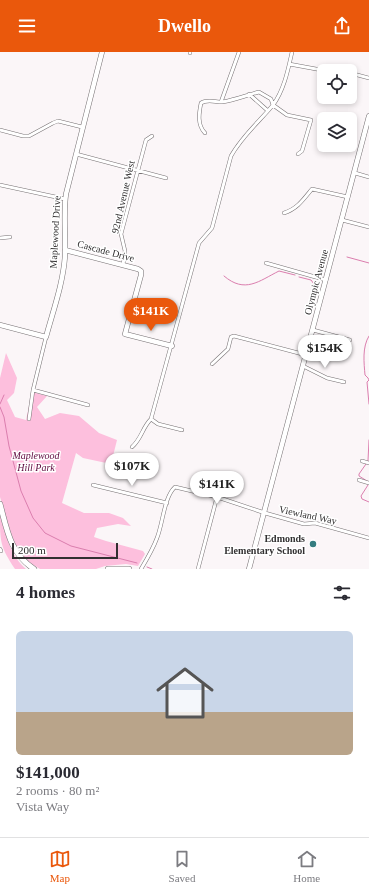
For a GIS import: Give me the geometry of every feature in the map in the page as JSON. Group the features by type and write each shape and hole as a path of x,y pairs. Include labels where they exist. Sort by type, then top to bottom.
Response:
{"main road":[{"path":"0,504 14,549 25,563 34,569"},
{"path":"108,569 129,569"}],"street":[{"name":"Maplewood Drive","path":"29,419 33,390 62,273 65,250 65,199 102,52"},
{"path":"221,102 239,52"},
{"path":"132,447 139,441 145,425 151,419 199,243 212,228 232,156 237,146 267,110 273,105 282,90 292,52"},
{"path":"289,64 317,69"},
{"path":"357,75 369,78"},
{"path":"205,133 201,129 199,118 201,103 205,100 221,102 233,100 259,92 271,99 273,105 287,115 311,120 302,151 298,154"},
{"path":"249,94 267,110"},
{"name":"Olympic Avenue","path":"249,569 354,173 368,127 369,116"},
{"path":"0,130 23,136 29,136 58,121 82,127"},
{"name":"92nd Avenue West","path":"122,265 125,251 121,234 146,140 152,136"},
{"path":"76,154 166,178"},
{"path":"354,173 369,177"},
{"path":"0,184 65,199"},
{"path":"284,213 298,206 312,189 348,198"},
{"path":"342,220 369,227"},
{"path":"0,238 10,237"},
{"name":"Cascade Drive","path":"65,250 141,271 125,334 172,346"},
{"path":"266,263 326,280"},
{"path":"0,325 46,337"},
{"path":"312,330 350,340"},
{"path":"212,364 228,349 231,337 234,336 306,355"},
{"path":"303,366 327,378 344,382"},
{"path":"33,390 88,405"},
{"path":"151,419 158,424 182,430"},
{"path":"362,461 369,463"},
{"path":"359,480 369,483"},
{"path":"93,485 167,503 158,537 152,551 141,569"},
{"name":"Viewland Way","path":"167,503 172,490 175,487 217,497 264,513 304,524 316,523 369,538"},
{"path":"198,569 217,497"}],"green space":[{"name":"Maplewood Hill Park","path":"6,353 17,378 14,393 7,400 15,417 26,420 32,392 47,396 37,407 45,419 60,413 79,416 99,433 117,440 111,464 83,458 76,453 62,503 84,513 109,513 123,518 131,526 118,524 97,528 94,537 143,551 145,554 138,566 126,564 105,566 96,569 40,569 27,561 17,549 0,497 0,378"},
{"path":"0,515 12,551 26,569 15,569 6,555 0,532"}],"waterway":[{"path":"347,257 369,263"},
{"path":"224,276 232,281 245,285 258,282 279,271 295,275"},
{"path":"299,277 311,280 314,284"},
{"path":"369,336 364,350 365,375 369,380 367,382 369,404"},
{"path":"0,404 4,395"},
{"path":"0,407 4,417 9,446 21,491 33,518 45,533 71,546 137,563"},
{"path":"368,461 369,440"},
{"path":"366,464 359,476 367,481"},
{"path":"368,485 361,496 362,499 369,502"},
{"path":"147,567 152,569"}],"place":[{"name":"Edmonds Elementary School","path":"313,544"}]}
